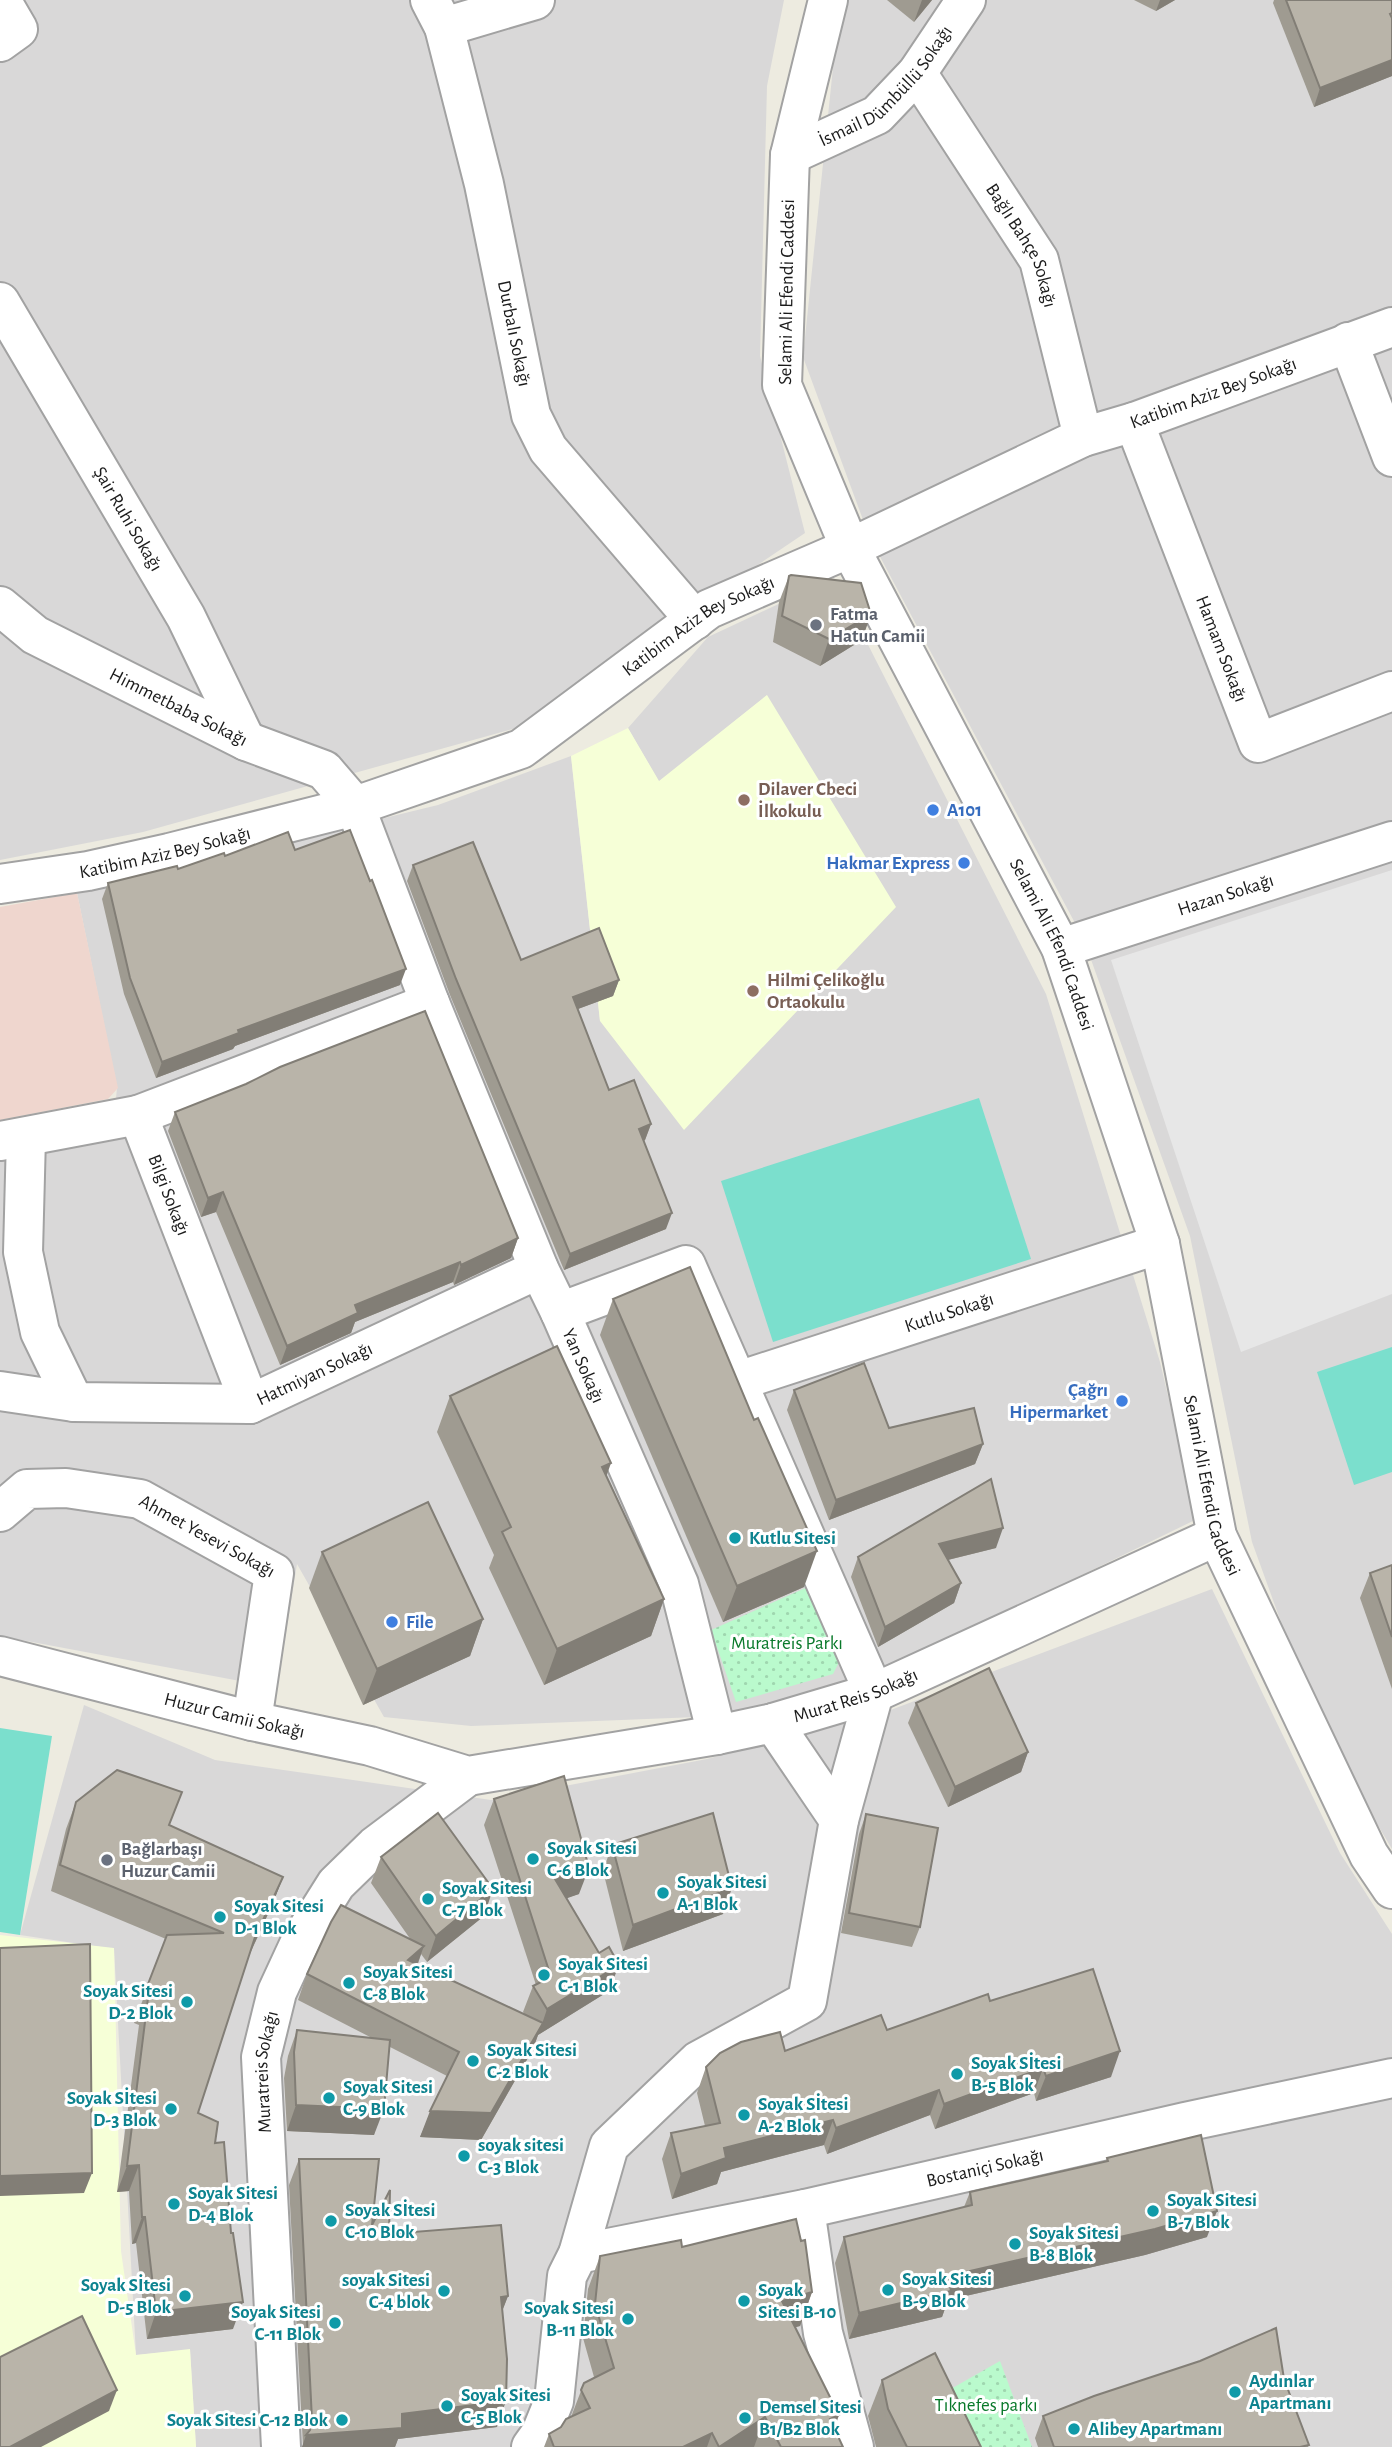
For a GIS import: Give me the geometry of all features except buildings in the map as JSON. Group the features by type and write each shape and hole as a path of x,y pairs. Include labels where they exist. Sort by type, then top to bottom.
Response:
{"street":[{"path":"0,42 18,29 1,0"},
{"path":"437,14 535,0"},
{"name":"Selami Ali Efendi Caddesi","path":"828,0 790,155 782,385 850,548 1061,948 1160,1244 1217,1536 1368,1855 1392,1889"},
{"name":"İsmail Dümbüllü Sokağı","path":"790,155 877,115 917,73 965,0"},
{"name":"Durbalı Sokağı","path":"437,14 484,184 531,415 548,449 695,620"},
{"name":"Bağlı Bahçe Sokağı","path":"917,73 1039,260 1083,437"},
{"name":"Şair Ruhi Sokağı","path":"0,302 187,617 246,741"},
{"name":"Katibim Aziz Bey Sokağı","path":"0,884 89,871 355,806 521,749 709,609 850,548 1083,437 1134,422 1392,327"},
{"path":"1348,342 1392,457"},
{"name":"Hamam Sokağı","path":"1134,422 1258,743 1392,691"},
{"name":"Himmetbaba Sokağı","path":"0,606 35,635 246,741 324,770 355,806"},
{"name":"Yan Sokağı","path":"355,806 430,1003 539,1269 680,1584 717,1735"},
{"name":"Hazan Sokağı","path":"1061,948 1392,841"},
{"path":"74,1402 40,1332 23,1252 13,1139 138,1115 430,1003"},
{"name":"Bilgi Sokağı","path":"138,1115 250,1404"},
{"name":"Kutlu Sokağı","path":"738,1381 1160,1244"},
{"path":"531,2447 541,2433 554,2401 567,2276 578,2254 609,2146 698,2061 807,2001 839,1820 874,1693 686,1265 560,1312"},
{"name":"Hatmiyan Sokağı","path":"0,1391 74,1402 250,1404 539,1269"},
{"name":"Ahmet Yesevi Sokağı","path":"0,1512 27,1489 66,1488 140,1499 274,1573 252,1721"},
{"name":"Murat Reis Sokağı","path":"468,1776 717,1735 773,1723 874,1693 1217,1536"},
{"name":"Huzur Camii Sokağı","path":"0,1656 252,1721 370,1746 468,1776"},
{"path":"773,1723 839,1820"},
{"name":"Muratreis Sokağı","path":"281,2447 261,2057 277,1992 302,1938 336,1884 375,1846 468,1776"},
{"name":"Bostaniçi Sokağı","path":"578,2254 805,2209 1185,2122 1392,2078"},
{"path":"805,2209 823,2333 854,2447"}],"shaded area":[{"path":"0,0 784,0 767,86 760,356 805,533 516,728 143,832 0,860"},
{"path":"840,0 1392,0 1392,1849 1318,1724 1252,1542 1190,1236 1084,940 869,536 803,357"},
{"path":"834,578 1046,994 1160,1362 1197,1519 844,1691 697,1717 471,1726 384,1717 297,1564 277,1688 0,1636 0,1132 41,1151 112,1141 117,1088 77,893 438,805 571,756 600,1021 767,695 659,782 628,728 708,637"},
{"path":"767,695 896,907 684,1130 600,1021 571,756 628,728 659,781"},
{"path":"1392,870 1392,1294 1241,1352 1111,960"},
{"path":"77,893 118,1088 108,1099 0,1120 0,907"},
{"path":"979,1098 1031,1259 773,1342 721,1181"},
{"path":"1392,1347 1392,1472 1354,1485 1317,1372"},
{"path":"1212,1589 1340,1853 1392,1934 1392,2447 196,2447 190,2350 136,2355 114,1949 20,1935 84,1705 215,1760 491,1800 707,1759 888,1711"},
{"path":"0,1728 52,1736 20,1935 0,1932"},
{"path":"0,1935 114,1948 121,2251 136,2355 190,2349 196,2447 0,2447"}],"green space":[{"name":"Muratreis Parkı","path":"810,1586 841,1658 833,1674 736,1702 711,1630"},
{"name":"Tıknefes parkı","path":"1000,2361 1032,2447 973,2447 949,2390"}],"place":[{"name":"Fatma Hatun Camii","path":"816,625"},
{"name":"Dilaver Cbeci İlkokulu","path":"744,800"},
{"name":"A101","path":"933,810"},
{"name":"Hakmar Express","path":"964,863"},
{"name":"Hilmi Çelikoğlu Ortaokulu","path":"753,991"},
{"name":"Çağrı Hipermarket","path":"1122,1401"},
{"name":"Kutlu Sitesi","path":"735,1538"},
{"name":"File","path":"392,1622"},
{"name":"Soyak Sitesi C-6 Blok","path":"533,1859"},
{"name":"Bağlarbaşı Huzur Camii","path":"107,1860"},
{"name":"Soyak Sitesi A-1 Blok","path":"663,1893"},
{"name":"Soyak Sitesi C-7 Blok","path":"428,1899"},
{"name":"Soyak Sitesi D-1 Blok","path":"220,1917"},
{"name":"Soyak Sitesi C-1 Blok","path":"544,1975"},
{"name":"Soyak Sitesi C-8 Blok","path":"349,1983"},
{"name":"Soyak Sitesi D-2 Blok","path":"187,2002"},
{"name":"Soyak Sitesi C-2 Blok","path":"473,2061"},
{"name":"Soyak Sİtesi B-5 Blok","path":"957,2074"},
{"name":"Soyak Sitesi C-9 Blok","path":"329,2098"},
{"name":"Soyak Sİtesi D-3 Blok","path":"171,2109"},
{"name":"Soyak Sİtesi A-2 Blok","path":"744,2115"},
{"name":"soyak sitesi C-3 Blok","path":"464,2156"},
{"name":"Soyak Sitesi D-4 Blok","path":"174,2204"},
{"name":"Soyak Sitesi B-7 Blok","path":"1153,2211"},
{"name":"Soyak Sİtesi C-10 Blok","path":"331,2221"},
{"name":"Soyak Sitesi B-8 Blok","path":"1015,2244"},
{"name":"Soyak Sitesi B-9 Blok","path":"888,2290"},
{"name":"soyak Sitesi C-4 blok","path":"444,2291"},
{"name":"Soyak Sİtesi D-5 Blok","path":"185,2296"},
{"name":"Soyak Sitesi B-10","path":"744,2301"},
{"name":"Soyak Sitesi B-11 Blok","path":"628,2319"},
{"name":"Soyak Sitesi C-11 Blok","path":"335,2323"},
{"name":"Aydınlar Apartmanı","path":"1235,2392"},
{"name":"Soyak Sitesi C-5 Blok","path":"447,2406"},
{"name":"Demsel Sitesi B1/B2 Blok","path":"745,2418"},
{"name":"Soyak Sitesi C-12 Blok","path":"342,2420"},
{"name":"Alibey Apartmanı","path":"1074,2429"}]}
